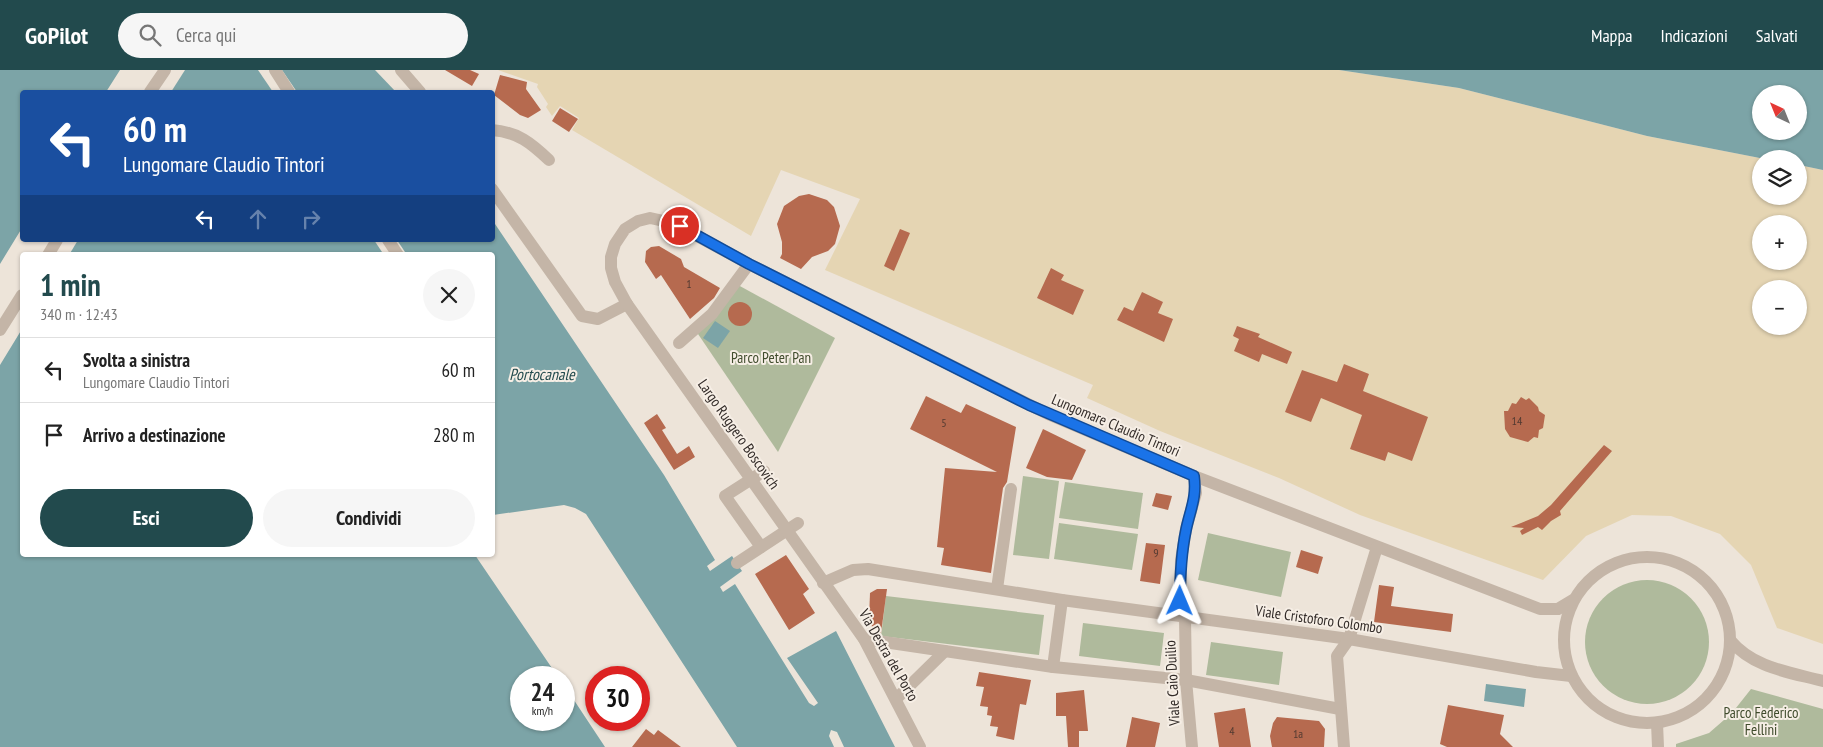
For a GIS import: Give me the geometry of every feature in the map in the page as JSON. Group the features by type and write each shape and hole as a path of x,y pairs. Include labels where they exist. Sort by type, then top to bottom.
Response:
{"street":[{"path":"151,90 165,70"},
{"path":"274,70 289,90"},
{"path":"401,70 418,90"},
{"path":"495,130 505,131 522,137 549,160"},
{"path":"495,193 582,316 598,319 627,304"},
{"name":"Largo Ruggero Boscovich","path":"662,219 650,218 638,221 625,229 615,244 611,257 611,268 615,282 627,304 750,480 793,526 824,583"},
{"name":"Lungomare Claudio Tintori","path":"662,219 680,226 749,264 1035,408 1194,476 1377,548 1540,609 1558,609 1573,600"},
{"path":"679,343 712,314 749,264"},
{"path":"0,330 20,298"},
{"path":"761,548 725,496 764,471"},
{"name":"Viale Caio Duilio","path":"1192,747 1186,680 1185,617 1180,601 1181,560 1186,529 1196,493 1194,476"},
{"path":"997,589 1011,490"},
{"path":"737,563 793,526"},
{"path":"1344,747 1337,656 1349,639 1377,548"},
{"path":"1636,557 1663,558 1688,567 1710,584 1724,607 1730,640 1728,660 1718,683 1702,702 1681,716 1657,723 1636,723 1616,718 1582,694 1571,676 1564,650 1564,624 1573,600 1589,579 1611,564 1636,557"},
{"name":"Viale Cristoforo Colombo","path":"824,583 853,570 868,569 1062,600 1349,639 1536,672 1571,676"},
{"name":"Via Destra del Porto","path":"824,583 864,639 920,747"},
{"path":"1053,667 1062,600"},
{"path":"864,639 1053,667 1186,680 1340,708"},
{"path":"1730,640 1748,659 1823,681"},
{"path":"896,699 945,651"},
{"path":"1657,723 1658,747"}],"green space":[{"name":"Parco Peter Pan","path":"738,285 835,338 778,452 696,331"},
{"path":"1023,476 1059,481 1049,559 1013,555"},
{"path":"1065,482 1143,493 1138,529 1059,518"},
{"path":"1059,523 1138,534 1132,570 1054,559"},
{"path":"1208,533 1291,552 1281,597 1198,580"},
{"path":"1647,580 1671,584 1691,598 1705,618 1709,642 1705,666 1691,686 1671,700 1647,704 1623,700 1603,686 1589,666 1585,642 1589,618 1603,598 1623,584"},
{"path":"886,596 1044,615 1039,655 881,636"},
{"path":"1083,623 1164,633 1160,666 1079,656"},
{"path":"1211,642 1283,652 1279,685 1206,675"},
{"name":"Parco Federico Fellini","path":"1751,689 1823,709 1823,747 1676,747 1676,744 1709,733 1732,713"}],"sand":[{"path":"498,70 1339,70 1459,88 1647,136 1752,156 1752,205 1807,205 1807,167 1823,170 1823,644 1777,628 1751,565 1720,534 1671,516 1632,515 1586,536 1543,580 1360,515 1279,478 1160,431 1087,398 1093,385 825,270 860,199 781,170 751,236 572,130 579,118 560,106 552,116 546,107 548,104 537,87 538,84"}],"water":[{"path":"0,70 120,70 107,90 20,90 20,231 0,264"},
{"path":"185,70 258,70 272,90 172,90"},
{"path":"282,70 375,70 394,90 296,90"},
{"path":"1339,70 1823,70 1823,170 1807,167 1807,150 1752,150 1752,156 1647,136 1459,88"},
{"name":"Portocanale","path":"495,224 664,475 715,560 707,566 710,571 732,556 742,571 720,587 723,592 735,584 809,703 814,706 818,703 787,658 836,631 895,747 844,747 837,732 831,730 829,736 834,747 737,747 586,514 564,505 495,515 495,252 405,252 398,242 495,242"},
{"path":"77,242 375,242 382,252 71,252"},
{"path":"715,321 730,331 718,348 703,338"},
{"path":"20,332 20,557 476,557 551,666 510,666 510,731 575,731 575,702 585,717 585,731 594,731 605,747 0,747 0,365"},
{"path":"1486,684 1526,689 1524,707 1484,701"}],"building":[{"path":"445,70 470,70 479,74 472,86"},
{"path":"500,75 527,82 526,89 541,110 528,118 520,115 495,96"},
{"path":"560,108 578,119 569,132 552,121"},
{"path":"809,194 827,200 834,207 840,226 835,244 828,251 812,257 801,269 780,258 782,242 777,224 784,206 799,196"},
{"path":"900,229 910,233 894,271 884,266"},
{"path":"659,246 681,259 684,267 720,288 714,298 690,319 661,275 656,279 645,262 646,251 651,247"},
{"path":"1051,268 1064,275 1061,280 1084,290 1073,315 1037,298"},
{"path":"1142,292 1163,302 1158,313 1173,319 1164,342 1117,320 1124,307 1133,311"},
{"path":"740,302 748,306 752,314 748,322 740,326 732,322 728,314 732,306"},
{"path":"1237,326 1260,334 1258,337 1292,352 1287,364 1262,354 1259,362 1234,351 1239,339 1233,336"},
{"path":"1344,364 1369,374 1363,391 1428,417 1412,461 1388,452 1385,461 1350,449 1362,415 1321,398 1311,422 1285,412 1302,370 1337,382"},
{"path":"926,396 961,413 966,404 1016,427 1007,482 1003,488 991,573 941,565 944,548 937,547 945,468 997,472 910,429"},
{"path":"1521,397 1526,400 1529,398 1538,407 1539,411 1545,415 1543,428 1539,430 1538,438 1534,437 1528,442 1510,437 1505,429 1504,411 1508,411 1512,403 1516,404"},
{"path":"657,414 666,428 662,430 677,454 689,446 695,457 674,470 644,423"},
{"path":"1043,429 1086,450 1072,480 1047,477 1026,468"},
{"path":"1604,445 1612,451 1560,511 1561,515 1542,530 1538,527 1522,535 1520,531 1524,528 1511,527 1538,516 1551,505"},
{"path":"1156,493 1172,496 1168,510 1152,506"},
{"path":"1146,543 1165,545 1160,584 1140,581"},
{"path":"1301,550 1323,557 1318,574 1296,567"},
{"path":"786,555 809,589 803,594 815,613 789,630 755,574"},
{"path":"1379,585 1394,587 1391,606 1453,614 1451,632 1374,622"},
{"path":"877,589 887,589 881,633 874,632 869,619 870,593"},
{"path":"979,672 1031,680 1026,705 1020,704 1014,740 996,736 998,727 990,726 992,716 987,715 988,707 980,706 984,687 976,686"},
{"path":"1084,690 1088,731 1079,731 1079,747 1068,747 1066,716 1056,716 1056,693"},
{"path":"1448,705 1504,715 1500,734 1513,747 1447,747 1440,744"},
{"path":"1245,708 1251,747 1219,747 1214,713"},
{"path":"1132,717 1160,723 1155,747 1126,747"},
{"path":"1277,717 1319,721 1325,729 1324,747 1272,747 1270,736 1273,723"},
{"path":"658,730 681,747 632,747 644,731 649,731 654,735"}],"route":[{"path":"680,226 749,264 1029,405 1194,476 1196,493 1186,529 1181,560 1180,601"}]}
